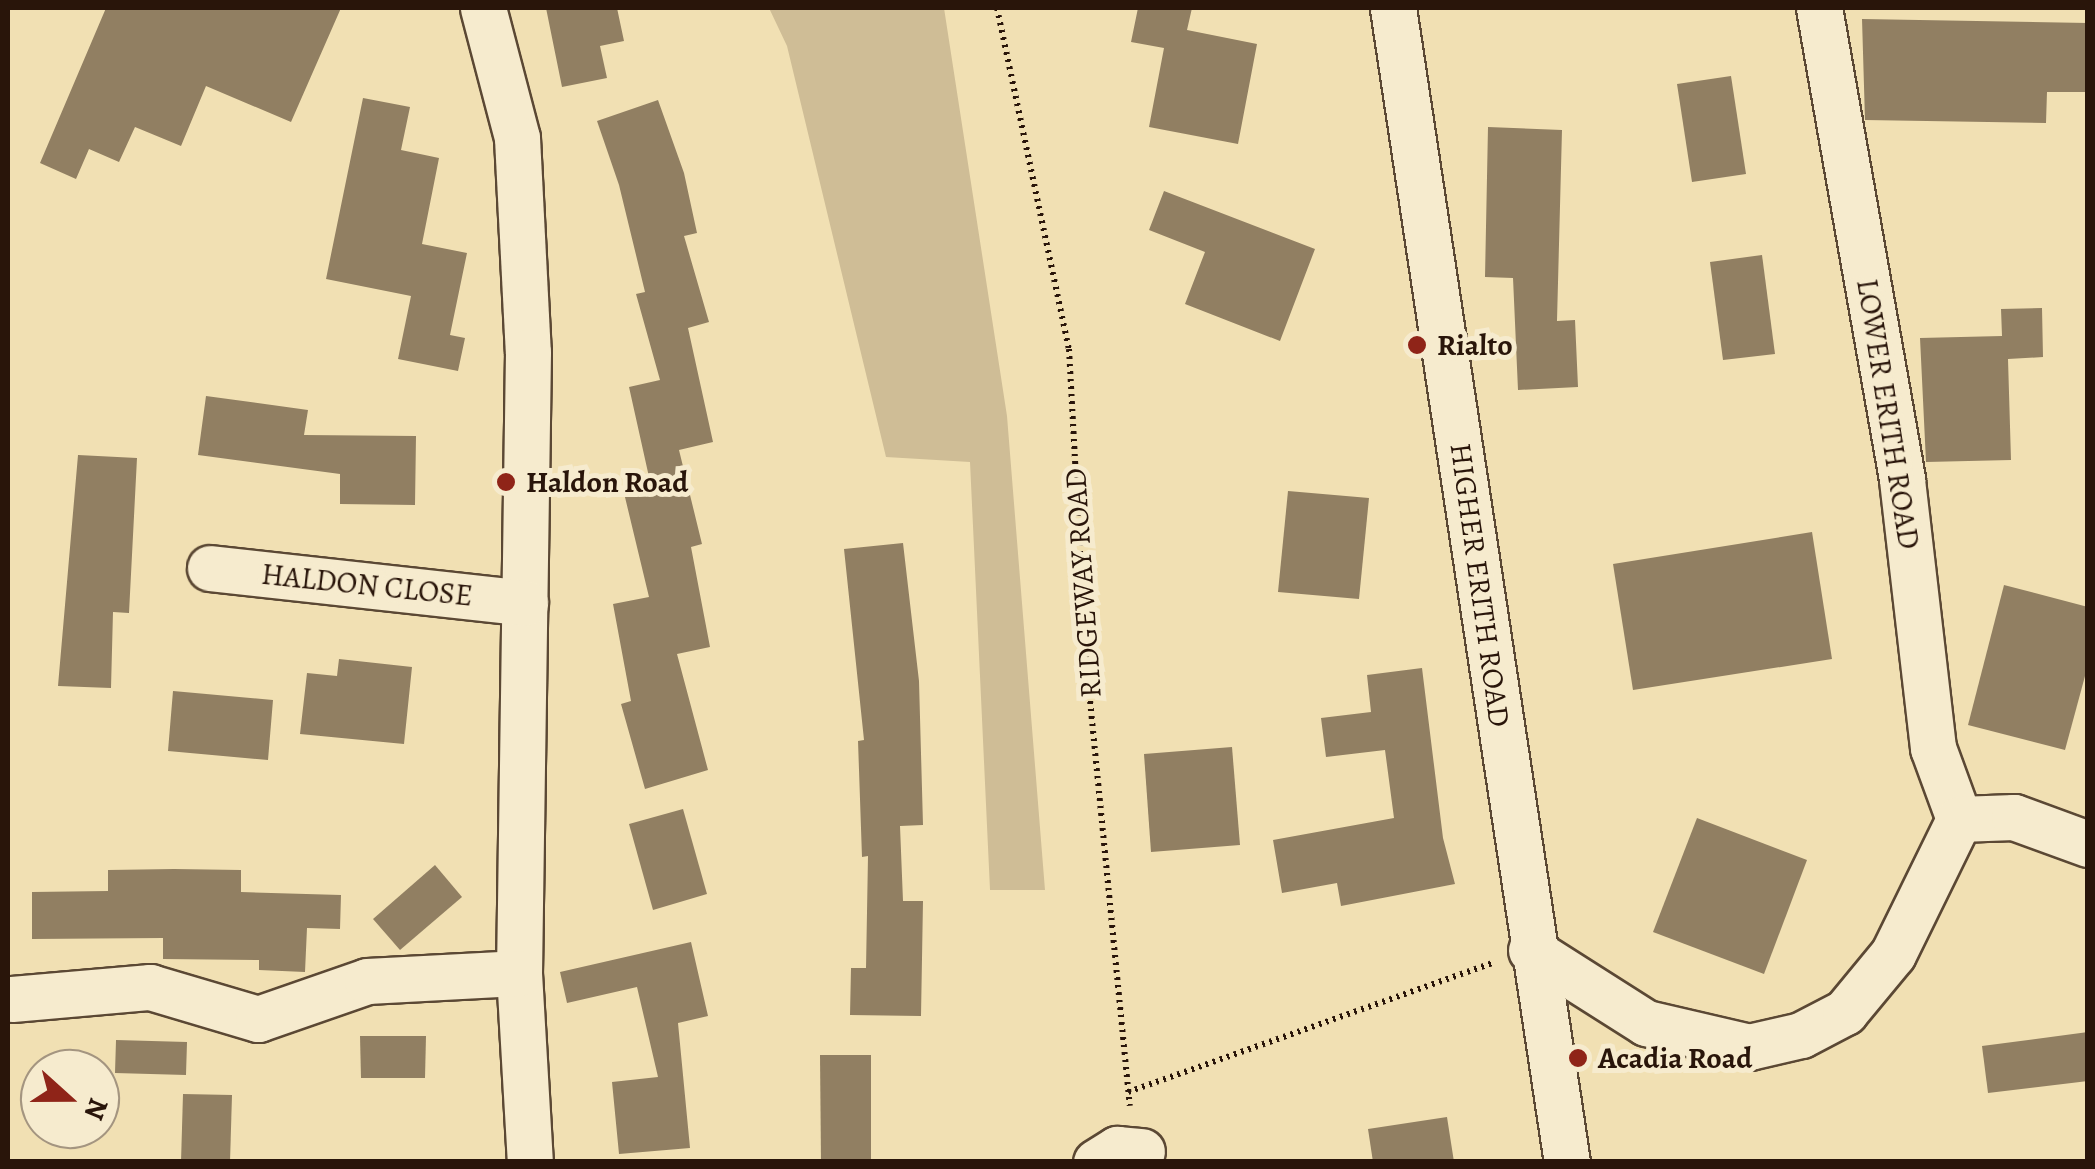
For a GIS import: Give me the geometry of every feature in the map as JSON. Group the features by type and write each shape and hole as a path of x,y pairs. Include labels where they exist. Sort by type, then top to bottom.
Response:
{"street":[{"path":"483,8 517,138 528,352 519,973 530,1162"},
{"name":"HIGHER ERITH ROAD","path":"1393,8 1486,658 1524,861 1532,950 1567,1162"},
{"name":"LOWER ERITH ROAD","path":"1819,8 1902,480 1933,748 1958,819"},
{"name":"HALDON CLOSE","path":"210,568 525,604"},
{"path":"1532,950 1646,1024 1691,1039 1749,1047 1801,1034 1845,1012 1893,954 1958,819 2014,818 2088,844"},
{"path":"12,999 150,987 258,1020 367,982 519,973"},
{"path":"1096,1162 1136,1130"}],"path":[{"name":"RIDGEWAY ROAD","path":"997,8 1070,349 1086,648 1136,1130"},
{"path":"1136,1130 1458,975"}],"shaded area":[{"path":"769,8 944,8 1007,416 1045,890 990,890 970,462 886,457 787,46"}],"building":[{"path":"106,8 341,8 291,122 206,86 181,146 135,127 119,162 89,149 76,179 40,163"},
{"path":"546,8 617,8 624,41 600,46 607,78 562,87"},
{"path":"1138,8 1192,8 1187,30 1257,44 1238,144 1149,127 1164,48 1131,42"},
{"path":"1862,19 2088,23 2088,92 2047,92 2046,123 1865,120"},
{"path":"1731,76 1746,174 1692,182 1677,84"},
{"path":"363,98 410,107 401,150 439,158 422,244 467,253 450,335 465,338 458,371 398,359 411,296 326,279"},
{"path":"658,100 684,173 697,233 684,236 709,322 688,328 713,442 679,450 702,544 691,547 710,647 677,654 708,770 645,789 621,704 631,701 613,604 649,597 624,493 651,486 629,387 660,380 636,294 645,292 619,185 597,121"},
{"path":"1488,127 1562,130 1557,321 1575,320 1578,387 1518,390 1513,278 1485,277"},
{"path":"1164,191 1315,249 1280,341 1185,304 1205,252 1149,230"},
{"path":"1762,255 1775,354 1723,360 1710,262"},
{"path":"2042,308 2043,357 2008,359 2011,460 1926,462 1920,338 2002,336 2001,309"},
{"path":"206,396 308,410 304,435 416,436 415,505 340,504 340,474 198,455"},
{"path":"78,455 137,458 129,613 113,612 111,688 58,686"},
{"path":"1288,491 1369,498 1359,599 1278,592"},
{"path":"1812,532 1832,659 1633,690 1613,564"},
{"path":"903,543 919,681 923,825 900,826 903,901 923,901 921,1016 850,1015 851,968 866,968 868,856 862,857 858,741 864,740 844,549"},
{"path":"2004,585 2088,607 2088,665 2065,750 1968,725"},
{"path":"339,659 412,667 404,744 300,734 307,673 337,676"},
{"path":"1422,668 1443,838 1455,884 1341,906 1337,883 1282,893 1273,840 1394,818 1385,750 1326,757 1321,718 1371,712 1367,675"},
{"path":"173,691 273,700 268,760 168,751"},
{"path":"1232,747 1240,845 1151,852 1144,754"},
{"path":"683,809 707,894 653,910 629,824"},
{"path":"1697,818 1807,860 1764,974 1653,932"},
{"path":"435,865 462,897 400,950 373,919"},
{"path":"108,870 241,870 241,892 341,895 340,929 307,928 305,972 259,970 259,960 163,959 163,938 32,939 32,892 108,891"},
{"path":"691,942 708,1016 678,1023 690,1148 619,1154 612,1082 658,1077 637,987 567,1003 560,972"},
{"path":"2088,1032 2088,1081 1988,1093 1982,1046"},
{"path":"360,1036 426,1036 425,1078 361,1078"},
{"path":"116,1040 187,1042 186,1075 120,1073 120,1049 116,1049"},
{"path":"820,1055 871,1055 871,1162 821,1162"},
{"path":"183,1094 232,1095 230,1162 181,1162"},
{"path":"1447,1117 1454,1162 1373,1162 1368,1129"}],"place":[{"name":"Rialto","path":"1417,345"},
{"name":"Haldon Road","path":"506,482"},
{"name":"Acadia Road","path":"1578,1058"}]}
